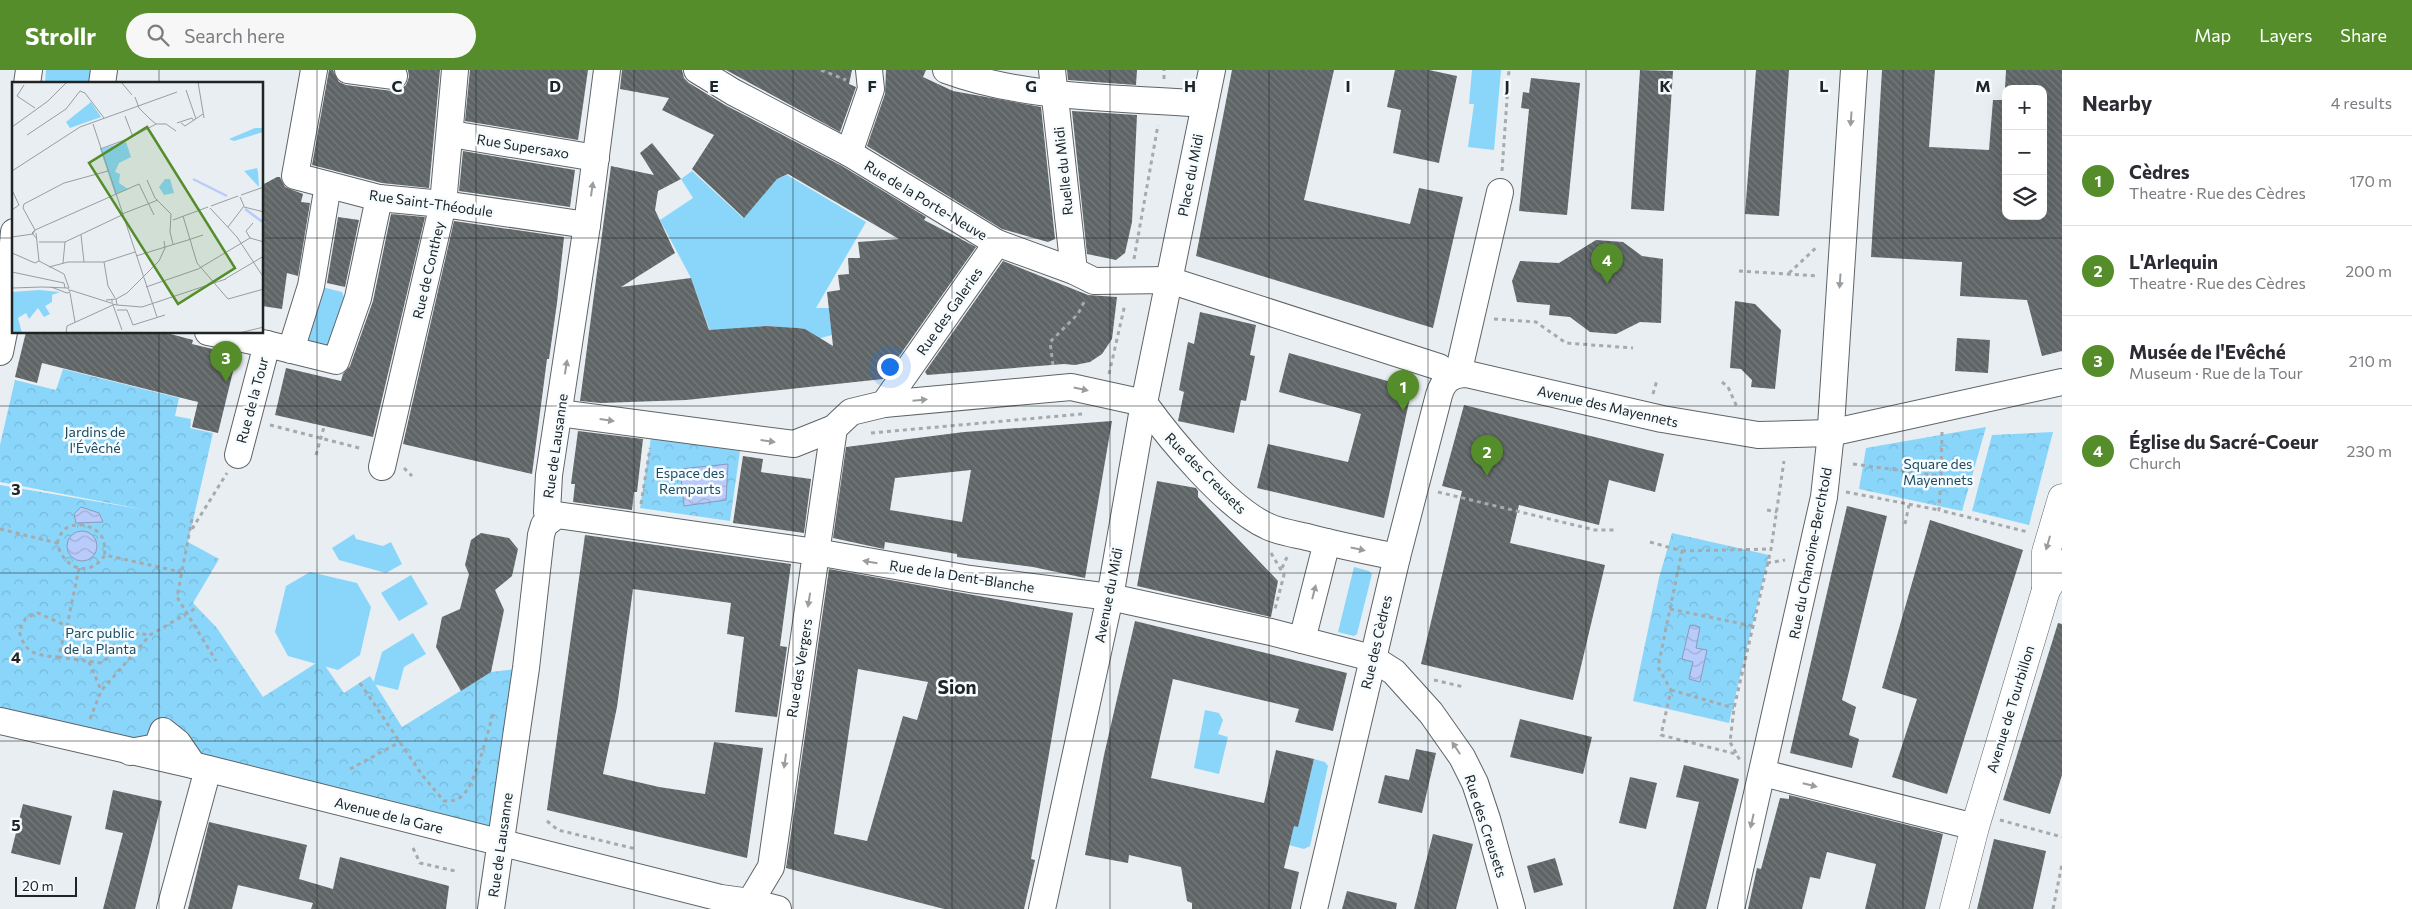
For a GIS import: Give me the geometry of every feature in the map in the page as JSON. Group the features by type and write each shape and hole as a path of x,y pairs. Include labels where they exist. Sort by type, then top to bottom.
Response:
{"main road":[{"name":"Avenue de Tourbillon","path":"1954,909 1986,823 2046,590 2046,552 2062,498"},
{"name":"Avenue de Tourbillon","path":"2046,590 2062,564"}],"street":[{"path":"348,70 394,76"},
{"name":"Rue de Conthey","path":"382,467 443,204 451,134 455,70"},
{"name":"Rue de Lausanne","path":"491,909 526,668 541,535 541,513 559,413 587,225 607,70"},
{"name":"Rue de la Porte-Neuve","path":"697,70 733,92 848,153 997,243 1084,276 1130,280 1169,280"},
{"path":"848,153 871,89 869,70"},
{"path":"946,70 978,82 1053,81 1163,101 1205,104"},
{"name":"Place du Midi","path":"1169,280 1212,70"},
{"name":"Rue du Chanoine-Berchtold","path":"1731,909 1754,770 1824,497 1854,70"},
{"name":"Rue Saint-Théodule","path":"309,71 295,176 379,198 443,204 587,225"},
{"name":"Ruelle du Midi","path":"1053,81 1084,276"},
{"name":"Rue Supersaxo","path":"451,134 596,158"},
{"path":"279,347 311,286 328,185"},
{"name":"Rue des Cèdres","path":"1314,909 1363,656 1397,558 1442,385 1453,376 1471,316 1500,192"},
{"name":"Rue de la Tour","path":"217,334 336,361 358,298 379,198"},
{"name":"Rue des Galeries","path":"884,404 997,243"},
{"path":"0,352 12,249"},
{"name":"Avenue des Mayennets","path":"1169,280 1439,367 1453,376 1662,419 1758,435 1830,433 2062,382"},
{"name":"Avenue du Midi","path":"1042,909 1110,597 1143,406 1169,280"},
{"name":"Rue de la Tour","path":"238,455 248,418 279,347"},
{"path":"559,413 794,444 834,428 851,412 884,404 1071,387 1111,396 1143,406"},
{"name":"Rue des Creusets","path":"1143,406 1173,442 1239,509 1269,527 1397,558"},
{"name":"Rue des Vergers","path":"751,906 771,866 834,428"},
{"name":"Rue de la Dent-Blanche","path":"541,513 816,552 970,579 1110,597 1258,634 1302,640 1363,656"},
{"path":"1302,640 1327,542"},
{"path":"1258,634 1340,659 1363,656"},
{"name":"Rue des Creusets","path":"1363,656 1394,672 1431,714 1462,757 1475,783 1487,819 1512,909"},
{"name":"Avenue de la Gare","path":"0,721 200,767 499,844 751,906 778,909"},
{"path":"170,909 200,767"},
{"path":"1754,770 1986,823"}],"path":[{"path":"1111,396 1109,374 1130,280 1163,101 1164,70"},
{"path":"1500,192 1509,70"},
{"path":"1789,273 1816,250 1822,239"},
{"path":"1739,271 1789,273 1820,277"},
{"path":"1057,387 1050,342 1078,314 1084,276"},
{"path":"1471,316 1536,322 1566,343 1633,348"},
{"path":"1653,397 1657,380"},
{"path":"1722,382 1728,387 1737,407"},
{"path":"869,433 1087,414"},
{"path":"248,418 320,440 360,448"},
{"path":"1939,510 1942,425"},
{"path":"316,454 324,427"},
{"path":"640,508 650,447"},
{"path":"190,532 238,455"},
{"path":"1754,770 1736,754 1730,742 1734,708 1771,549 1784,461"},
{"path":"1853,464 1941,476"},
{"path":"410,471 412,476"},
{"path":"1435,491 1595,530 1615,530"},
{"path":"1846,492 1939,510 2032,533"},
{"path":"1905,524 1909,505"},
{"path":"1767,510 1776,512"},
{"path":"192,519 177,597 185,614 216,661"},
{"path":"73,525 89,526 98,532 104,540 104,555 100,562 90,568 79,568 70,565 60,554 57,543 63,531 73,525"},
{"path":"0,529 57,543"},
{"path":"1650,542 1682,551 1771,549"},
{"path":"1258,634 1284,575 1282,568 1268,549"},
{"path":"1282,568 1291,549"},
{"path":"1682,551 1658,667 1671,690 1661,735 1736,754"},
{"path":"104,555 182,572"},
{"path":"1767,563 1785,560"},
{"path":"58,657 67,626 79,568"},
{"path":"89,723 102,691 150,635 198,607"},
{"path":"1670,610 1753,626"},
{"path":"116,637 112,653 102,663 35,655 22,644 19,630 26,618 38,613 67,626 116,637 133,633 150,635"},
{"path":"89,661 102,691"},
{"path":"360,683 400,742 444,801 456,800 464,795 471,784 474,773"},
{"path":"1450,684 1464,687"},
{"path":"1671,690 1734,708"},
{"path":"350,769 400,742"},
{"path":"547,821 558,830 636,849"},
{"path":"1986,823 2062,837"},
{"path":"413,848 420,864 455,871"},
{"path":"2053,909 2062,864"}],"green space":[{"path":"46,70 96,70 94,82 45,82"},
{"path":"1472,70 1501,70 1494,150 1468,147 1474,104 1469,104"},
{"path":"692,171 743,218 777,179 787,175 866,222 816,308 829,308 832,335 817,339 805,329 766,326 710,331 691,278 660,220 693,198 681,179"},
{"path":"322,287 342,292 344,297 333,347 307,344"},
{"name":"Parc public de la Planta","path":"63,369 179,398 175,416 191,419 190,428 213,433 188,542 219,559 193,603 217,628 263,697 321,660 344,693 370,676 402,727 491,672 526,668 499,844 0,721 0,485 146,510 0,482 0,445 15,380 56,390"},
{"name":"Square des Mayennets","path":"1986,427 1962,511 1859,489 1866,448"},
{"name":"Square des Mayennets","path":"2053,432 2029,525 1972,511 1992,435"},
{"name":"Espace des Remparts","path":"651,438 740,451 730,521 640,508"},
{"path":"1672,533 1769,555 1729,723 1633,701 1659,578"},
{"path":"354,534 356,539 383,546 391,542 402,564 386,573 339,560 332,548"},
{"path":"1354,567 1369,571 1372,574 1357,634 1354,636 1338,632"},
{"path":"310,572 357,583 371,607 360,655 338,670 288,656 275,632 286,586"},
{"path":"411,575 428,604 399,621 381,593"},
{"path":"413,633 426,654 404,667 398,690 373,684 382,652"},
{"path":"1205,710 1219,713 1223,720 1218,734 1228,737 1219,774 1194,768"},
{"path":"1314,759 1325,762 1328,766 1310,846 1304,849 1289,845 1294,826 1298,826"}],"water":[{"path":"728,464 726,500 684,506 680,469"},
{"path":"81,507 99,513 103,522 76,523 74,514"},
{"path":"82,531 93,535 97,546 93,557 82,561 71,557 67,546 71,535"},
{"path":"1690,625 1700,627 1696,648 1707,650 1700,682 1689,679 1693,662 1682,659"}],"building":[{"path":"329,70 333,70 339,82 346,85 392,91 400,90 406,85 409,77 408,70 440,70 429,188 382,183 312,165"},
{"path":"470,70 588,70 578,140 465,121"},
{"path":"622,70 682,70 684,78 689,83 725,105 842,166 926,217 924,220 976,247 883,379 686,400 601,403 580,401 611,166 654,175 640,153 652,143 681,179 658,191 655,210 675,253 621,287 691,278 709,330 766,326 798,328 805,329 833,346 827,292 840,290 838,275 849,274 848,258 860,258 858,242 899,239 788,174 777,179 744,218 692,169 714,135 662,110 669,98 620,89"},
{"path":"726,70 852,70 849,84 856,87 840,132"},
{"path":"886,70 926,70 923,77 953,91 1041,107 1055,239 1048,242 1002,229 867,146 885,94"},
{"path":"1067,70 1137,70 1136,85 1068,80"},
{"path":"1232,70 1334,70 1304,200 1410,224 1419,188 1463,197 1433,328 1196,256"},
{"path":"1395,70 1429,70 1457,76 1439,163 1393,153 1401,110 1387,107"},
{"path":"1640,70 1673,71 1664,211 1631,209"},
{"path":"1756,70 1789,70 1779,216 1745,214"},
{"path":"1882,70 1935,70 1929,147 1989,150 1993,100 2002,100 2002,220 2047,220 2047,85 2005,85 2006,70 2062,70 2062,351 2042,356 2027,300 1960,296 1962,262 1871,257"},
{"path":"1531,78 1580,83 1567,215 1519,211 1529,109 1521,108 1523,92 1529,93"},
{"path":"1072,111 1137,115 1132,222 1125,253 1116,260 1087,254"},
{"path":"463,151 575,170 570,207 459,191"},
{"path":"280,177 285,187 303,194 301,202 310,203 298,276 287,273 282,309 264,306 264,184"},
{"path":"391,214 425,217 373,437 275,415 286,368 341,381 343,374 350,366 373,301"},
{"path":"338,217 359,220 345,287 327,283"},
{"path":"454,221 564,237 557,303 549,359 547,359 532,474 403,444"},
{"path":"1596,240 1623,242 1642,256 1663,259 1661,323 1640,322 1616,334 1590,332 1570,317 1549,315 1550,305 1517,302 1512,281 1520,261 1559,263"},
{"path":"1003,261 1088,295 1117,297 1112,339 1102,354 1090,362 1075,365 1064,364 927,375 925,372"},
{"path":"1735,301 1755,304 1781,330 1775,389 1751,387 1752,380 1741,369 1730,368"},
{"path":"1200,312 1256,325 1250,355 1255,356 1246,401 1241,400 1234,433 1178,421 1184,392 1179,390 1188,342 1194,344"},
{"path":"26,334 170,334 193,340 192,344 237,355 218,433 192,427 198,402 42,363 37,383 15,377"},
{"path":"1957,338 1990,340 1988,373 1955,371"},
{"path":"1289,353 1412,388 1384,518 1257,488 1268,444 1348,462 1361,414 1279,392"},
{"path":"1464,405 1664,454 1655,492 1609,480 1599,525 1519,505 1510,543 1605,565 1573,700 1421,664 1462,491 1442,486"},
{"path":"1112,421 1085,578 1033,567 957,557 957,554 885,542 884,549 833,538 846,447 964,432","holes":["971,470 962,522 890,510 895,478"]},
{"path":"578,431 643,439 637,492 634,492 632,510 573,502 575,484 571,484"},
{"path":"743,456 763,459 761,472 811,479 804,533 733,523"},
{"path":"1157,481 1196,488 1198,497 1278,581 1271,617 1137,586"},
{"path":"1847,506 1887,516 1842,700 1856,707 1849,735 1859,739 1852,768 1790,753"},
{"path":"1930,520 2023,550 1947,794 1892,777 1917,699 1882,688"},
{"path":"481,533 509,538 518,549 512,576 495,590 504,610 491,672 461,691 436,647 442,617 460,609 469,574 465,565 471,540"},
{"path":"585,535 791,564 780,646 787,647 777,717 735,712 744,637 727,634 731,603 633,589 617,707 603,774 659,787 705,794 714,742 763,748 747,858 547,810"},
{"path":"829,569 1073,613 1031,859 1035,860 1024,909 944,909 786,868","holes":["858,669 928,682 917,720 903,716 867,841 834,834"]},
{"path":"1135,621 1347,673 1333,731 1295,722 1299,709 1173,679 1151,778 1264,803 1276,750 1314,759 1298,827 1294,826 1284,868 1299,872 1291,909 1192,909 1192,903 1187,901 1181,867 1129,855 1128,863 1085,855 1104,755"},
{"path":"2058,623 2062,624 2062,775 2050,814 2003,800"},
{"path":"1520,719 1592,737 1583,774 1510,757"},
{"path":"1416,749 1436,753 1422,813 1378,803 1385,775 1409,780"},
{"path":"1684,765 1739,779 1706,909 1673,909 1699,802 1676,797"},
{"path":"1630,777 1657,783 1646,829 1619,823"},
{"path":"113,790 162,801 135,909 103,909 123,833 105,829"},
{"path":"1789,795 1943,834 1925,909 1865,909 1876,864 1827,852 1820,879 1810,877 1802,909 1748,909 1757,868 1761,869 1780,798 1789,799"},
{"path":"23,804 72,816 60,865 11,853"},
{"path":"209,822 307,845 299,879 333,889 340,857 449,886 446,909 311,909 313,903 238,885 232,909 188,909"},
{"path":"1433,834 1473,844 1456,909 1414,909"},
{"path":"1994,839 2046,851 2033,909 1977,909"},
{"path":"1555,858 1563,885 1534,893 1527,866"},
{"path":"1347,891 1397,903 1396,909 1342,909"}],"place":[{"name":"Église du Sacré-Coeur","path":"1607,284"},
{"name":"Musée de l'Evêché","path":"226,382"},
{"name":"Cèdres","path":"1403,411"},
{"name":"L'Arlequin","path":"1487,476"}],"district":[{"name":"Sion","path":"957,686"}],"park label":[{"name":"Jardins de l'Évêché","path":"95,440"}]}
